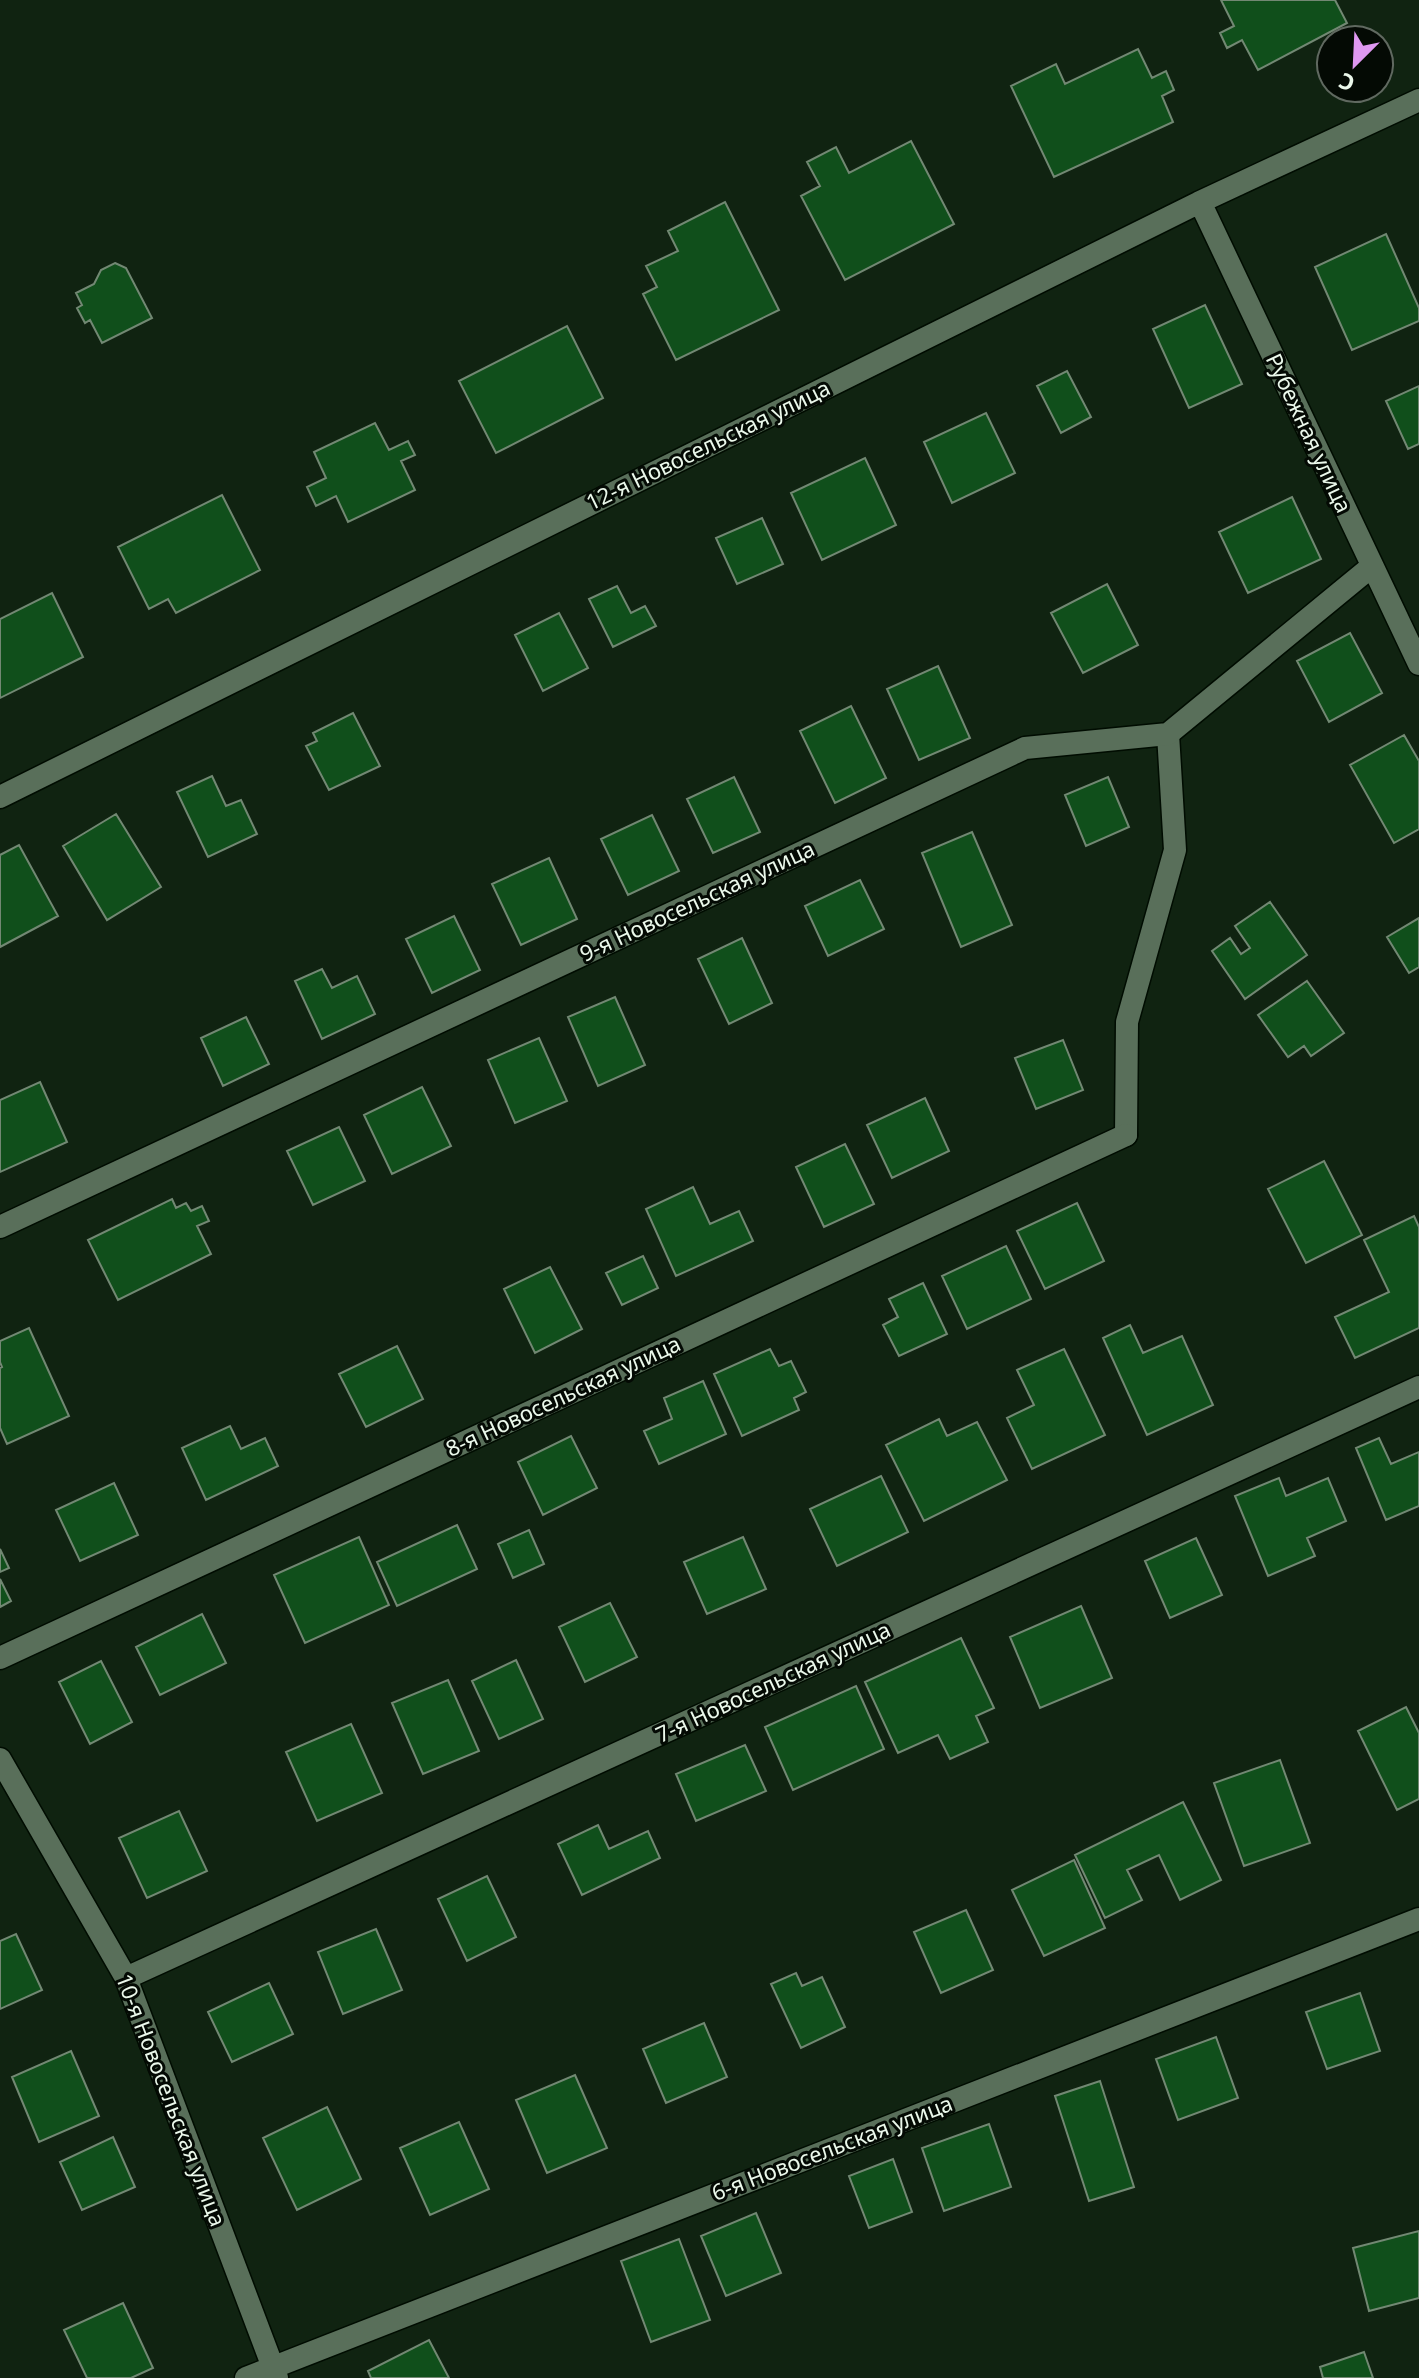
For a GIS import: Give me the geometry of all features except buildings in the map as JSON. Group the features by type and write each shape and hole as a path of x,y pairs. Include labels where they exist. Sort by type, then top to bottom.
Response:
{"street":[{"name":"12-я Новосельская улица","path":"0,797 1200,202 1419,100"},
{"name":"Рубежная улица","path":"1200,202 1419,664"},
{"path":"1168,734 1371,567"},
{"name":"8-я Новосельская улица","path":"0,1658 1126,1135 1127,1022 1175,850 1168,734"},
{"name":"9-я Новосельская улица","path":"0,1227 1025,748 1168,734"},
{"name":"7-я Новосельская улица","path":"126,1978 1419,1387"},
{"name":"10-я Новосельская улица","path":"0,1759 126,1978 275,2373"},
{"name":"6-я Новосельская улица","path":"246,2378 275,2373 1419,1919"}]}
